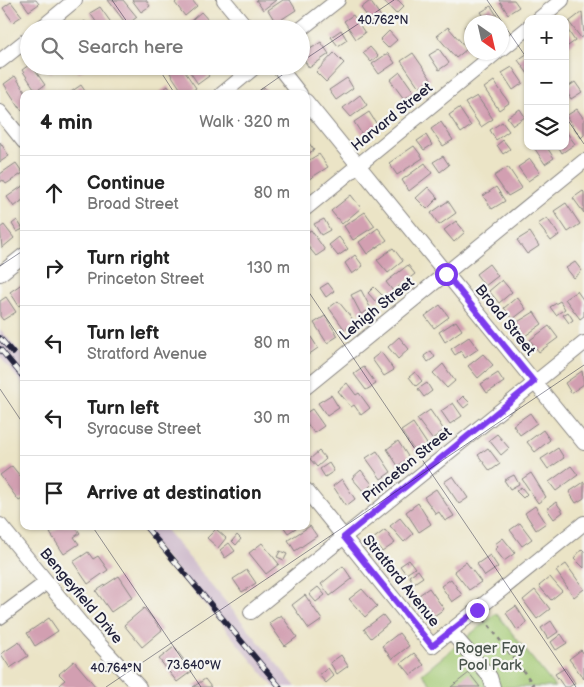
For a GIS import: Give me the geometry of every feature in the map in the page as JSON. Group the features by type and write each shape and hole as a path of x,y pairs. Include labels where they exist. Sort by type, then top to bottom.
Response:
{"street":[{"path":"51,20 75,0"},
{"path":"224,0 241,20"},
{"path":"310,22 338,0"},
{"path":"544,15 562,0"},
{"path":"509,43 524,31"},
{"path":"0,61 20,45"},
{"name":"Harvard Street","path":"310,205 487,60"},
{"path":"227,90 245,75"},
{"path":"285,75 297,90"},
{"name":"Broad Street","path":"310,106 584,443"},
{"path":"0,112 20,137"},
{"name":"Lehigh Street","path":"310,384 584,161"},
{"path":"0,274 20,258"},
{"name":"Princeton Street","path":"251,612 584,343"},
{"name":"Stratford Avenue","path":"310,495 432,646 450,632"},
{"path":"493,687 490,677 450,632 584,523"},
{"name":"Bengeyfield Drive","path":"0,525 101,647 139,687"},
{"path":"0,617 47,582"}],"path":[{"path":"477,610 533,684 530,687"}],"shaded area":[{"path":"0,329 20,352 20,381 0,357"},
{"path":"142,530 166,530 296,687 274,687"}],"green space":[{"name":"Roger Fay Pool Park","path":"496,613 555,687 433,687 422,674"}],"building":[{"path":"21,0 36,0 39,4 29,11"},
{"path":"108,0 123,0 137,17 133,20 123,20"},
{"path":"132,0 146,0 150,6 141,12"},
{"path":"178,0 192,0 197,6 185,16 175,3"},
{"path":"256,0 276,0 263,10"},
{"path":"283,0 290,0 296,10 281,20 274,20 268,10"},
{"path":"383,0 398,0 404,6 396,14"},
{"path":"499,0 514,0 519,7 508,14"},
{"path":"370,1 382,18 373,24 361,8"},
{"path":"11,2 22,16 13,22 3,8"},
{"path":"491,6 497,15 483,15 481,12"},
{"path":"100,7 109,20 95,20 90,13"},
{"path":"201,12 208,20 192,20"},
{"path":"582,12 584,36 581,38 569,22"},
{"path":"353,15 365,33 356,39 344,21"},
{"path":"448,27 464,46 464,51 456,58 437,36"},
{"path":"341,30 347,40 338,46 331,37"},
{"path":"389,31 397,40 388,48 380,40"},
{"path":"569,32 575,41 569,45"},
{"path":"321,42 329,54 310,67 310,49"},
{"path":"370,47 378,56 371,62 363,53"},
{"path":"439,49 449,63 439,70 429,55"},
{"path":"334,53 344,63 326,82 316,72"},
{"path":"388,53 395,63 379,74 372,64"},
{"path":"413,53 431,79 419,87 401,61"},
{"path":"524,56 524,68 518,60"},
{"path":"512,67 523,83 513,90 502,73"},
{"path":"400,72 414,92 404,99 390,80"},
{"path":"25,75 38,75 45,85 35,90"},
{"path":"171,75 187,75 196,88 193,90 181,90"},
{"path":"192,75 208,75 209,76 198,84"},
{"path":"15,76 24,90 20,90 20,108 4,84"},
{"path":"347,78 353,88 336,100 329,90"},
{"path":"494,81 509,103 499,110 484,88"},
{"path":"575,82 582,92 571,99 569,86"},
{"path":"81,85 84,90 74,90"},
{"path":"168,86 170,90 162,90"},
{"path":"360,95 367,105 351,117 343,108"},
{"path":"477,96 493,119 481,127 465,103"},
{"path":"459,108 471,126 461,133 449,115"},
{"path":"520,109 524,115 524,118 513,125 507,117"},
{"path":"577,109 584,119 584,135 581,138 569,120 569,114"},
{"path":"369,112 378,126 363,136 354,122"},
{"path":"441,122 453,140 443,146 431,129"},
{"path":"502,122 509,131 496,140 490,130"},
{"path":"426,135 432,145 424,150 417,141"},
{"path":"569,136 575,144 569,148"},
{"path":"503,140 510,149 503,154 497,145"},
{"path":"0,142 9,156 0,162"},
{"path":"310,144 314,150 310,152"},
{"path":"414,146 423,158 397,175 389,163"},
{"path":"536,150 549,150 554,158 545,164"},
{"path":"319,154 328,167 310,178 310,160"},
{"path":"443,156 449,165 440,172 433,162"},
{"path":"530,159 540,173 528,181 518,167"},
{"path":"16,163 20,169 20,175 6,184 3,180 0,182 0,174"},
{"path":"425,163 432,173 409,191 402,180"},
{"path":"508,167 522,188 508,196 494,176"},
{"path":"428,187 438,198 427,209 416,198"},
{"path":"496,187 505,201 492,209 483,196"},
{"path":"20,188 20,202 14,207 7,197"},
{"path":"584,192 584,213 573,198"},
{"path":"351,195 361,208 342,224 331,211"},
{"path":"448,201 456,213 439,225 431,213"},
{"path":"566,203 580,224 568,232 554,211"},
{"path":"365,212 375,226 353,240 344,226"},
{"path":"547,218 559,235 551,241 538,224"},
{"path":"324,219 330,230 321,235 314,224"},
{"path":"17,220 20,224 20,230 17,232 12,224"},
{"path":"456,221 465,232 454,242 444,230"},
{"path":"4,225 14,238 2,248 0,228"},
{"path":"378,228 387,240 367,254 359,242"},
{"path":"310,231 325,250 316,256 310,249"},
{"path":"530,232 539,246 527,254 517,240"},
{"path":"339,237 348,249 338,256 329,245"},
{"path":"393,248 403,261 388,273 377,260"},
{"path":"355,255 363,266 352,274 345,263"},
{"path":"575,262 582,271 574,278 566,268"},
{"path":"489,264 498,276 485,286 476,274"},
{"path":"408,265 415,274 393,291 386,282"},
{"path":"502,280 512,292 499,303 489,291"},
{"path":"328,283 334,291 326,297 320,288"},
{"path":"20,285 20,305 19,306 10,292"},
{"path":"374,287 383,296 376,302 368,293"},
{"path":"361,290 371,309 361,314 351,295"},
{"path":"577,291 584,301 584,316 580,319 565,299"},
{"path":"6,297 16,312 3,320 0,316 0,301"},
{"path":"517,297 526,309 513,319 504,308"},
{"path":"338,301 355,322 345,330 329,308"},
{"path":"560,301 565,309 556,315 550,307"},
{"path":"440,305 449,317 434,328 425,316"},
{"path":"534,312 542,324 525,336 516,323"},
{"path":"568,312 573,320 569,323 563,315"},
{"path":"325,316 338,336 327,343 314,323"},
{"path":"456,321 462,330 445,342 439,332"},
{"path":"549,326 558,338 539,352 530,340"},
{"path":"310,336 318,348 310,354"},
{"path":"399,337 409,349 398,359 388,347"},
{"path":"469,337 478,349 465,358 461,351 455,355 451,349"},
{"path":"431,351 435,357 428,362 424,356"},
{"path":"381,352 394,370 384,376 372,359"},
{"path":"483,354 493,365 478,378 468,366"},
{"path":"443,364 455,381 447,388 433,373"},
{"path":"364,367 376,384 366,390 354,374"},
{"path":"582,371 584,384 571,393 565,383"},
{"path":"415,372 422,381 416,386 409,377"},
{"path":"498,373 504,382 487,393 481,384"},
{"path":"347,383 356,395 359,393 370,408 361,415 354,405 351,407 338,391"},
{"path":"427,383 432,391 424,397 418,389"},
{"path":"331,395 339,408 327,416 318,403"},
{"path":"463,396 470,403 464,408 458,401"},
{"path":"453,403 462,416 450,424 441,411"},
{"path":"312,409 324,426 314,433 310,428 310,410"},
{"path":"430,410 444,430 432,439 417,419"},
{"path":"530,413 537,423 520,435 513,425"},
{"path":"413,423 427,444 415,452 401,431"},
{"path":"543,430 550,440 535,452 527,442"},
{"path":"497,434 509,448 501,455 489,440"},
{"path":"398,441 409,458 398,466 387,449"},
{"path":"488,448 500,464 490,471 478,455"},
{"path":"558,448 564,458 548,469 541,459"},
{"path":"319,451 326,459 317,467 310,459"},
{"path":"377,451 391,472 381,479 366,458"},
{"path":"329,463 334,471 325,477 320,469"},
{"path":"12,466 20,476 20,500 19,501 0,475"},
{"path":"571,466 578,475 556,491 549,482"},
{"path":"361,470 372,484 364,492 352,478"},
{"path":"531,473 546,497 538,503 522,479"},
{"path":"514,475 519,484 510,489 504,480"},
{"path":"453,476 468,498 459,504 444,482"},
{"path":"342,479 355,499 346,506 333,486"},
{"path":"584,482 584,498 576,503 569,492"},
{"path":"521,487 527,494 523,498 516,491"},
{"path":"436,489 454,516 445,521 439,512 436,514 424,497"},
{"path":"556,502 563,512 554,519 547,509"},
{"path":"418,503 431,524 419,532 406,512"},
{"path":"535,506 546,523 536,530 525,513"},
{"path":"400,518 413,534 404,542 390,526"},
{"path":"520,523 532,539 522,546 510,530"},
{"path":"310,526 317,536 295,551 288,540 304,530 310,530"},
{"path":"55,530 78,530 80,533 74,537 79,544 64,554 50,533"},
{"path":"217,530 226,538 218,548 207,538"},
{"path":"385,530 395,543 382,552 373,539"},
{"path":"237,535 241,539 236,545 232,541"},
{"path":"503,538 515,553 504,561 495,549 498,547 495,544"},
{"path":"229,543 235,551 225,558 220,550"},
{"path":"262,543 279,564 266,574 249,553"},
{"path":"582,549 584,551 584,568 574,558"},
{"path":"280,551 287,554 284,560 277,557"},
{"path":"88,552 93,559 98,556 108,570 88,584 73,562"},
{"path":"490,555 498,567 485,576 477,564"},
{"path":"409,560 415,568 406,574 400,566"},
{"path":"466,562 481,582 469,590 454,571"},
{"path":"566,564 584,589 574,597 556,571"},
{"path":"343,566 352,579 330,596 321,584"},
{"path":"247,570 256,583 242,592 233,579"},
{"path":"418,570 423,577 414,583 409,576"},
{"path":"119,576 133,597 111,612 96,591"},
{"path":"550,577 562,591 551,600 539,586"},
{"path":"451,579 462,595 452,602 441,586"},
{"path":"318,587 325,595 316,602 309,594"},
{"path":"429,588 444,609 434,616 419,595"},
{"path":"362,589 377,606 365,617 349,599"},
{"path":"535,590 550,609 537,619 523,600"},
{"path":"305,595 322,620 309,629 292,605"},
{"path":"516,606 527,623 517,630 506,613"},
{"path":"144,608 162,630 142,647 124,625"},
{"path":"281,615 297,637 285,646 269,623"},
{"path":"383,615 389,623 371,638 364,629"},
{"path":"49,618 58,631 35,646 27,633"},
{"path":"551,621 558,632 548,639 541,628"},
{"path":"399,633 409,646 392,659 382,646"},
{"path":"561,634 567,643 556,650 551,642"},
{"path":"19,642 28,656 10,668 1,654"},
{"path":"174,647 192,671 177,682 159,659"},
{"path":"581,650 584,654 584,679 569,659"},
{"path":"414,653 424,665 411,675 401,663"},
{"path":"341,655 348,666 337,674 330,663"},
{"path":"74,661 96,687 62,687 60,684 65,680 59,674"},
{"path":"328,668 334,676 326,683 319,675"},
{"path":"565,668 575,683 569,687 564,687 555,674"},
{"path":"469,673 480,687 451,687"},
{"path":"205,679 211,687 193,687"}],"railway":[{"path":"0,338 13,353"},
{"path":"0,349 20,373"},
{"path":"148,530 280,687"}],"route":[{"path":"446,274 534,382 344,537 432,646 477,610"}]}
